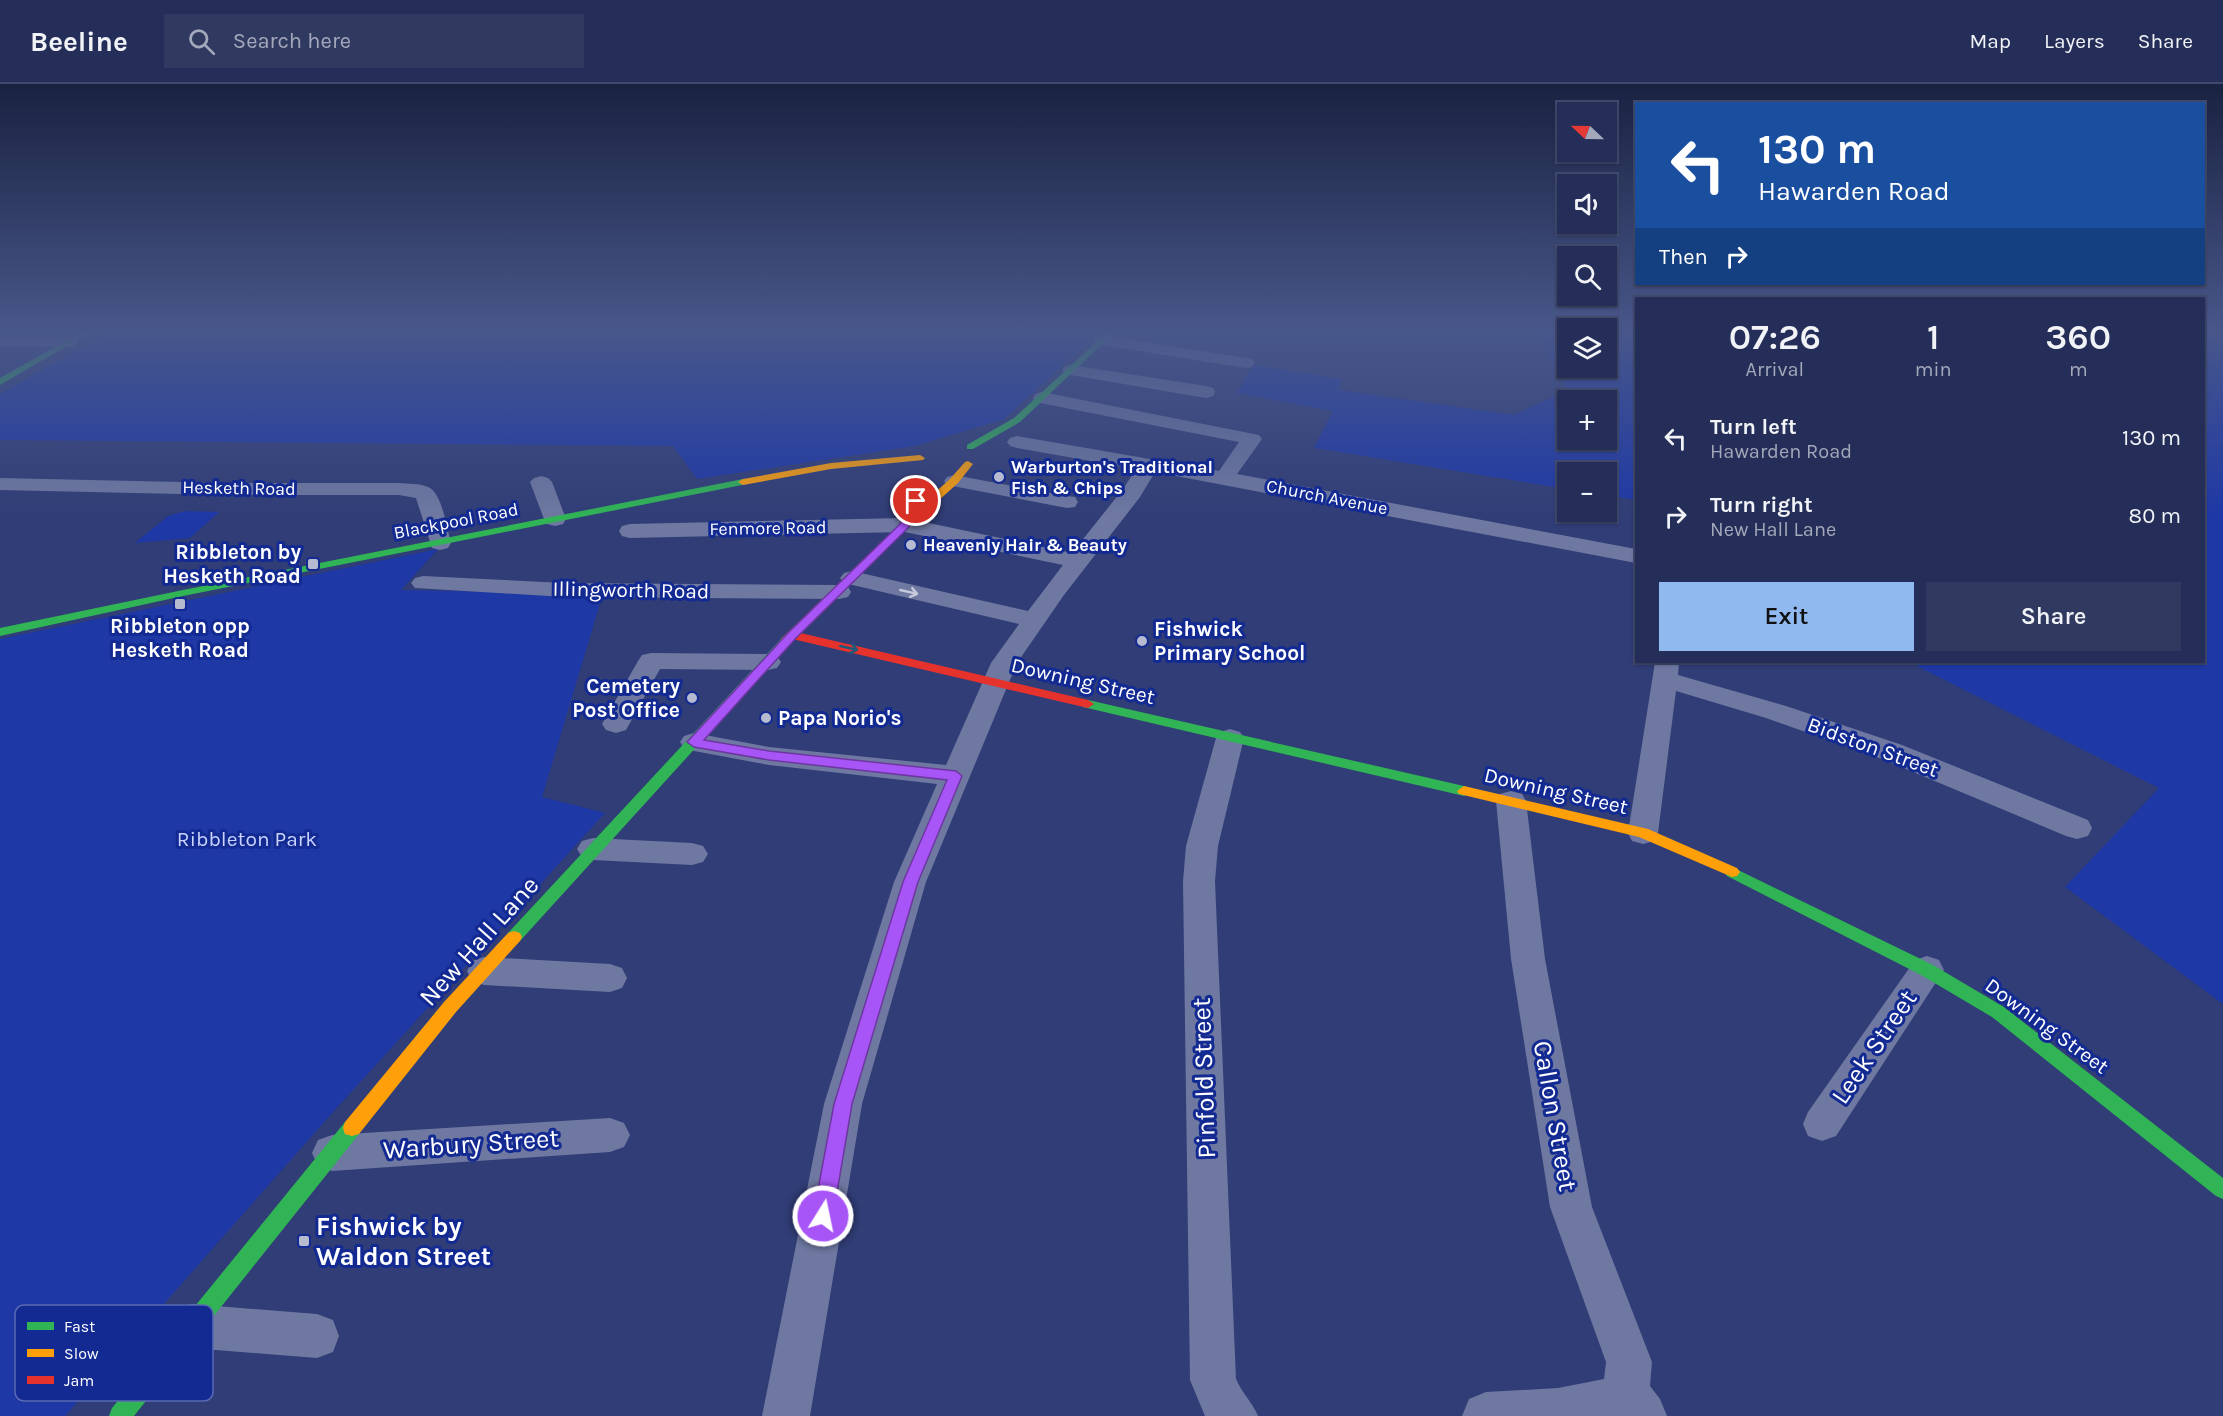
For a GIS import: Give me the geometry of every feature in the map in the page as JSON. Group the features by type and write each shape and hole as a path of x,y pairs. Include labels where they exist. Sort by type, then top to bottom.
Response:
{"main road":[{"path":"956,443 970,447 1017,420 1046,394"},
{"name":"Blackpool Road","path":"0,632 701,489 831,466 925,462 922,453 932,447"},
{"name":"New Hall Lane","path":"208,1305 450,1007 792,635 917,516 949,475 968,464 977,455 970,447"},
{"name":"New Hall Lane","path":"905,525 919,493"},
{"name":"Downing Street","path":"792,635 1643,833 1701,857 1927,970 1998,1012 2223,1190"},
{"name":"New Hall Lane","path":"120,1416 132,1401"}],"street":[{"path":"1042,398 1252,439 1224,478"},
{"name":"Church Avenue","path":"1017,442 1224,478 1635,556"},
{"path":"786,1416 843,1104 910,882 1004,663 1077,561 1132,492 1148,466"},
{"path":"949,475 1067,502"},
{"path":"541,482 555,519"},
{"name":"Hesketh Road","path":"0,484 399,489 423,492 428,498 440,543"},
{"name":"Fenmore Road","path":"630,531 905,525 1077,561"},
{"name":"Illingworth Road","path":"423,584 565,590 846,585 1034,620"},
{"path":"616,724 651,661 768,662"},
{"path":"1643,833 1666,671"},
{"name":"Bidston Street","path":"1666,671 1892,752 2076,828"},
{"name":"Pinfold Street","path":"1230,738 1202,846 1199,881 1213,1380 1223,1404 1234,1416"},
{"path":"694,742 769,756 956,776"},
{"name":"Callon Street","path":"1511,801 1527,959 1571,1207 1629,1362 1635,1404"},
{"path":"593,849 692,854"},
{"name":"Leek Street","path":"1822,1124 1927,970"},
{"path":"484,971 610,978"},
{"name":"Warbury Street","path":"332,1153 610,1135"},
{"path":"213,1328 316,1336"},
{"path":"1486,1416 1540,1413 1608,1403 1635,1404"}],"green space":[{"path":"0,394 1031,394 1004,419 915,446 697,479 673,446 0,440"},
{"path":"1243,394 1368,394 1514,415 1557,395 1557,450 1617,450 1617,394 1635,394 1635,500 1617,497 1617,462 1557,462 1557,487 1314,448 1333,411"},
{"path":"2205,394 2223,394 2223,1004 2065,887 2159,788 1917,666 1917,663 2205,663"},
{"path":"185,511 219,512 190,538 135,543 168,516"},
{"name":"Ribbleton Park","path":"438,549 401,590 570,593 601,600 542,797 605,813 333,1112 163,1305 15,1305 15,1401 78,1401 65,1416 0,1416 0,639"}],"traffic: fast":[{"path":"970,447 1017,420 1045,394"},
{"path":"0,632 183,593 743,482"},
{"path":"514,937 786,641"},
{"path":"1088,704 1464,791"},
{"path":"1732,872 1927,970 1998,1012 2223,1190"},
{"path":"209,1305 352,1128"},
{"path":"120,1416 132,1401"}],"traffic: slow":[{"path":"743,482 831,466 920,458"},
{"path":"786,641 905,525 954,481 968,464"},
{"path":"1464,791 1643,833 1732,872"},
{"path":"352,1128 450,1007 514,937"}],"traffic: jam":[{"path":"792,635 1088,704"}],"place":[{"name":"Warburton's Traditional Fish & Chips","path":"999,477"},
{"name":"Heavenly Hair & Beauty","path":"911,545"},
{"name":"Ribbleton by Hesketh Road","path":"313,564"},
{"name":"Ribbleton opp Hesketh Road","path":"180,604"},
{"name":"Fishwick Primary School","path":"1142,641"},
{"name":"Cemetery Post Office","path":"692,698"},
{"name":"Papa Norio's","path":"766,718"},
{"name":"Fishwick by Waldon Street","path":"304,1241"}],"route":[{"path":"823,1216 843,1104 910,882 956,776 769,756 694,742 792,635 839,592 905,525 916,501"}]}
